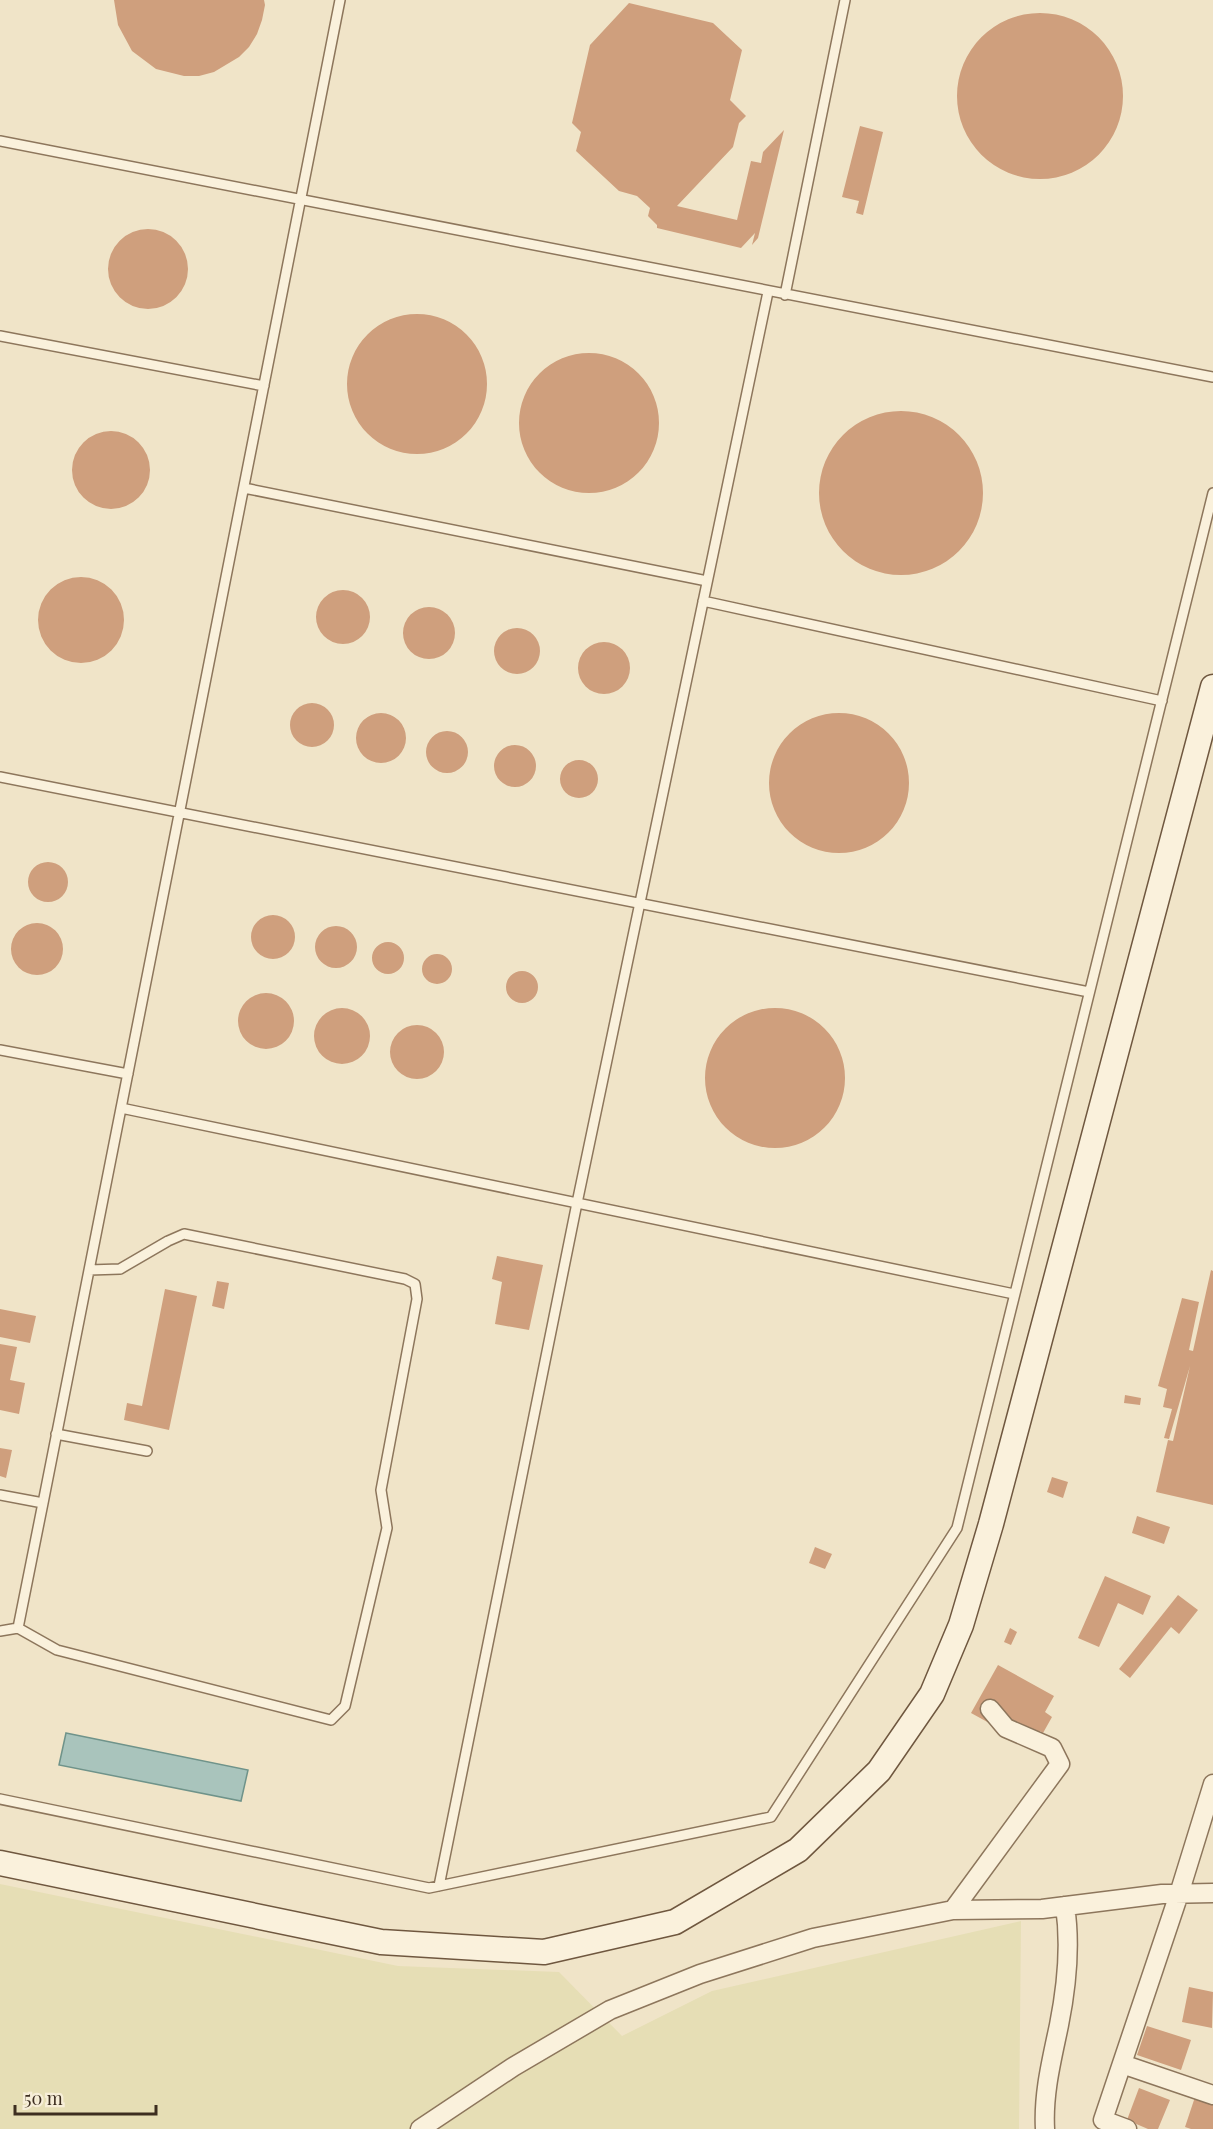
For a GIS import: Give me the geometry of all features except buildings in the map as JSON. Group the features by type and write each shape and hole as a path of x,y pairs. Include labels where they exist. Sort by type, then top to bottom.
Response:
{"street":[{"path":"0,1863 381,1942 544,1952 675,1922 798,1850 879,1771 932,1694 961,1625 991,1524 1213,687"},
{"path":"953,1910 1060,1764 1052,1748 1006,1728 990,1710"},
{"path":"1127,2129 1103,2121 1179,1894 1213,1784"},
{"path":"420,2129 513,2067 610,2010 700,1974 813,1938 953,1910 1042,1909 1179,1894 1213,1893"},
{"path":"1045,2129 1044,2110 1068,1961 1069,1934 1065,1906"},
{"path":"1122,2064 1213,2095"}],"lane":[{"path":"18,1628 340,0"},
{"path":"785,295 845,0"},
{"path":"0,141 1213,377"},
{"path":"439,1886 577,1203 768,292"},
{"path":"0,336 264,386"},
{"path":"244,488 708,581"},
{"path":"0,1799 429,1888 771,1817 957,1528 1213,493"},
{"path":"703,602 1162,701"},
{"path":"0,777 1089,992"},
{"path":"0,1050 128,1074"},
{"path":"121,1108 1014,1294"},
{"path":"0,1631 18,1628 57,1650 331,1720 345,1706 387,1528 381,1490 417,1299 415,1284 405,1279 184,1234 120,1269 89,1270"},
{"path":"56,1434 147,1451"},
{"path":"0,1495 43,1503"}],"shaded area":[{"path":"0,1884 398,1966 559,1972 622,2036 712,1991 1021,1921 1019,2129 0,2129"}],"water":[{"path":"66,1733 248,1770 241,1801 59,1765"}]}
